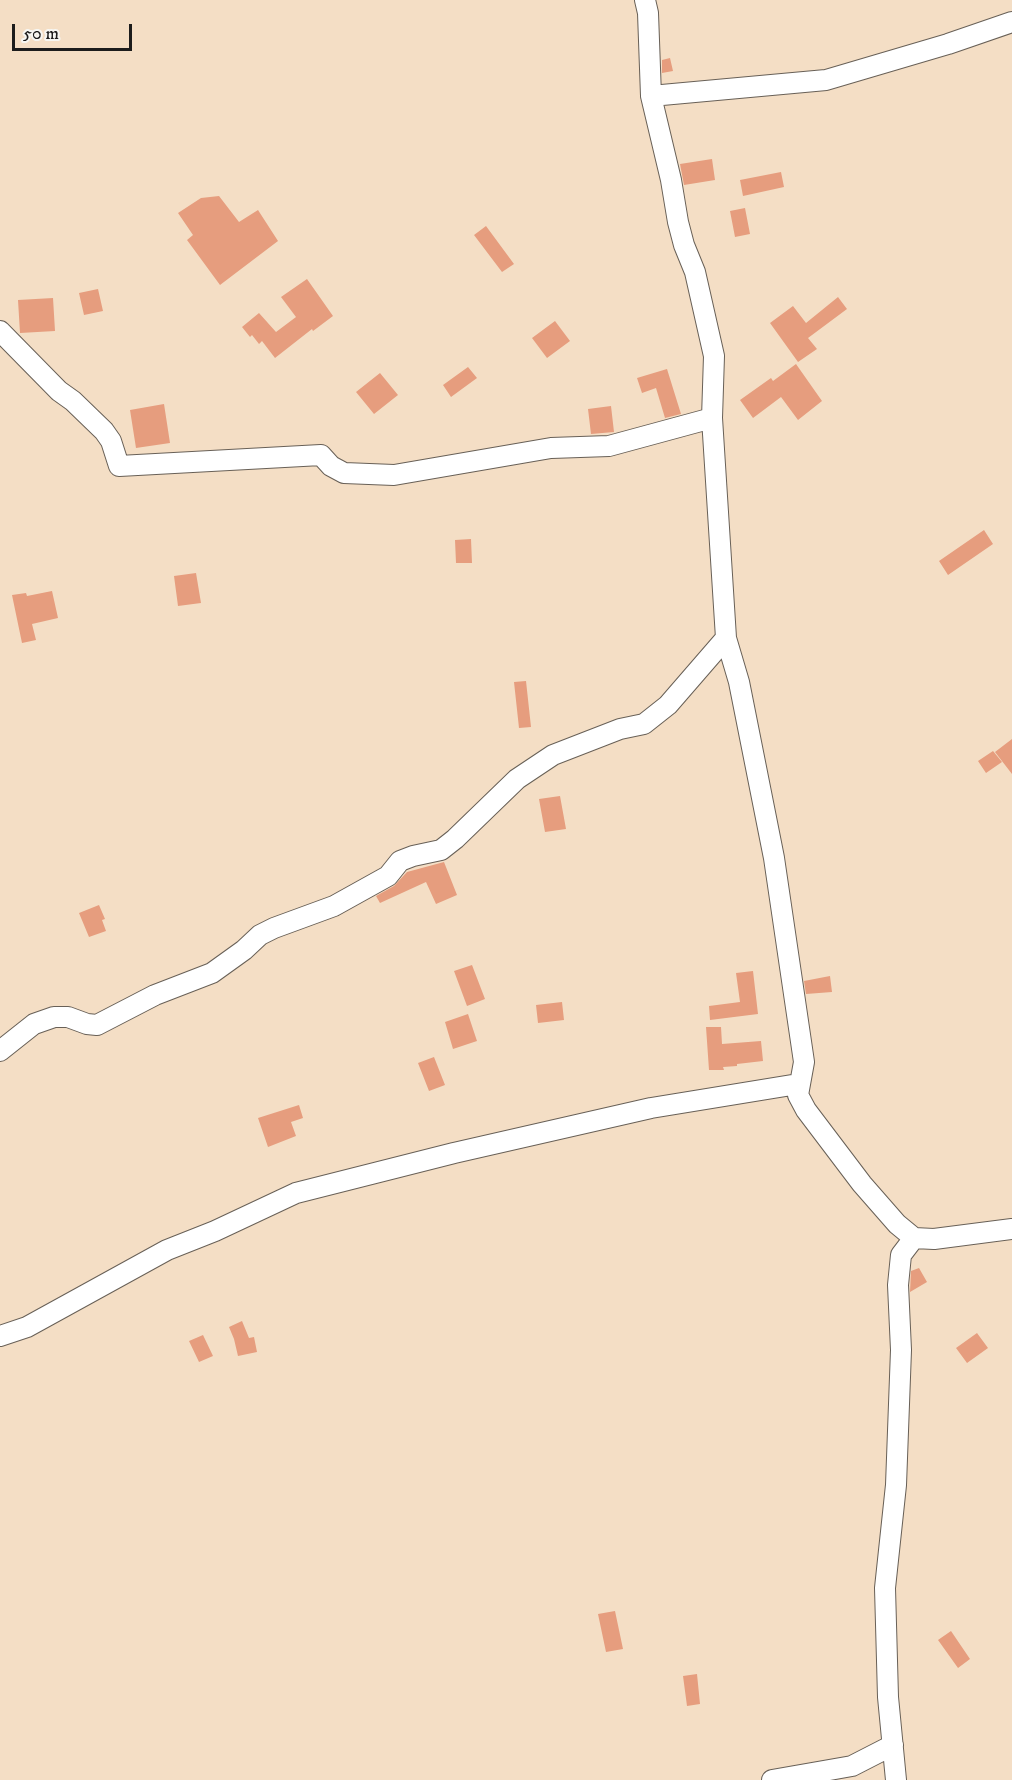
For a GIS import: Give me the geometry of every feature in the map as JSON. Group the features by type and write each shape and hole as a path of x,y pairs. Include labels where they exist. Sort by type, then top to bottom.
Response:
{"street":[{"path":"645,0 648,13 651,96 671,180 678,222 695,272 714,356 712,418 726,638 739,682 774,858 804,1062 798,1084 798,1095 806,1110 862,1184 897,1224 914,1238 934,1239 1012,1229"},
{"path":"651,96 826,80 948,44 1012,22"},
{"path":"0,331 59,391 73,401 104,431 111,441 119,466 321,455 331,466 344,473 394,475 551,448 609,446 712,418"},
{"path":"0,1051 34,1024 54,1017 68,1017 87,1024 98,1025 155,995 212,973 267,931 334,906 388,876 400,861 441,850 517,778 553,755 621,729 644,724 668,705 726,638"},
{"path":"0,1336 27,1327 166,1250 215,1231 296,1193 454,1153 651,1108 798,1084"},
{"path":"896,1780 888,1697 885,1588 896,1485 901,1350 897,1285 901,1255 914,1238"},
{"path":"772,1780 852,1766 893,1745"}],"building":[{"path":"670,58 673,71 662,73 662,60"},
{"path":"712,159 715,180 684,185 680,164"},
{"path":"781,172 784,187 743,196 740,180"},
{"path":"219,196 239,222 258,210 278,241 220,285 187,240 193,235 178,213 201,198"},
{"path":"745,208 750,234 735,237 730,211"},
{"path":"486,226 514,264 502,272 474,235"},
{"path":"307,279 333,316 275,358 262,341 259,344 242,327 259,313 276,332 296,317 281,297"},
{"path":"98,289 103,311 84,315 79,293"},
{"path":"838,297 847,309 808,338 817,349 798,362 770,323 793,306 806,323"},
{"path":"53,298 55,331 20,333 18,300"},
{"path":"555,321 570,341 547,358 532,338"},
{"path":"796,364 822,401 798,420 781,397 753,418 740,400 771,378 773,381"},
{"path":"468,367 477,378 451,397 443,385"},
{"path":"667,369 681,414 665,418 656,388 642,393 637,378"},
{"path":"380,373 398,395 374,414 356,392"},
{"path":"164,404 170,443 136,448 130,410"},
{"path":"611,406 614,432 591,434 588,409"},
{"path":"984,530 993,544 948,575 939,561"},
{"path":"471,539 472,563 456,563 455,540"},
{"path":"196,573 201,603 178,606 174,576"},
{"path":"52,591 58,618 32,624 36,640 22,643 12,595 26,593 27,596"},
{"path":"526,681 531,727 519,728 514,682"},
{"path":"1012,739 1012,774 995,752"},
{"path":"993,751 1002,762 986,773 978,761"},
{"path":"560,796 566,829 545,832 539,799"},
{"path":"444,862 457,895 436,904 426,882 380,903 376,896 394,886 407,872"},
{"path":"99,905 105,919 102,920 106,931 89,937 79,913"},
{"path":"472,965 485,999 467,1006 454,971"},
{"path":"753,971 758,1014 710,1020 709,1006 740,1002 736,973"},
{"path":"830,976 832,992 806,994 804,981"},
{"path":"562,1002 564,1020 538,1023 536,1005"},
{"path":"468,1014 477,1041 453,1049 445,1022"},
{"path":"706,1027 721,1027 722,1044 761,1041 763,1061 723,1067 724,1070 709,1070"},
{"path":"434,1057 445,1085 429,1091 418,1063"},
{"path":"299,1105 303,1118 291,1122 296,1136 268,1147 258,1118"},
{"path":"919,1268 927,1282 910,1292 911,1271"},
{"path":"242,1321 249,1338 254,1337 257,1352 238,1356 229,1327"},
{"path":"977,1333 988,1348 967,1363 956,1348"},
{"path":"203,1335 213,1356 199,1362 189,1341"},
{"path":"615,1611 623,1649 606,1652 598,1614"},
{"path":"951,1631 970,1659 958,1668 938,1640"},
{"path":"697,1674 700,1704 687,1706 683,1676"}]}
